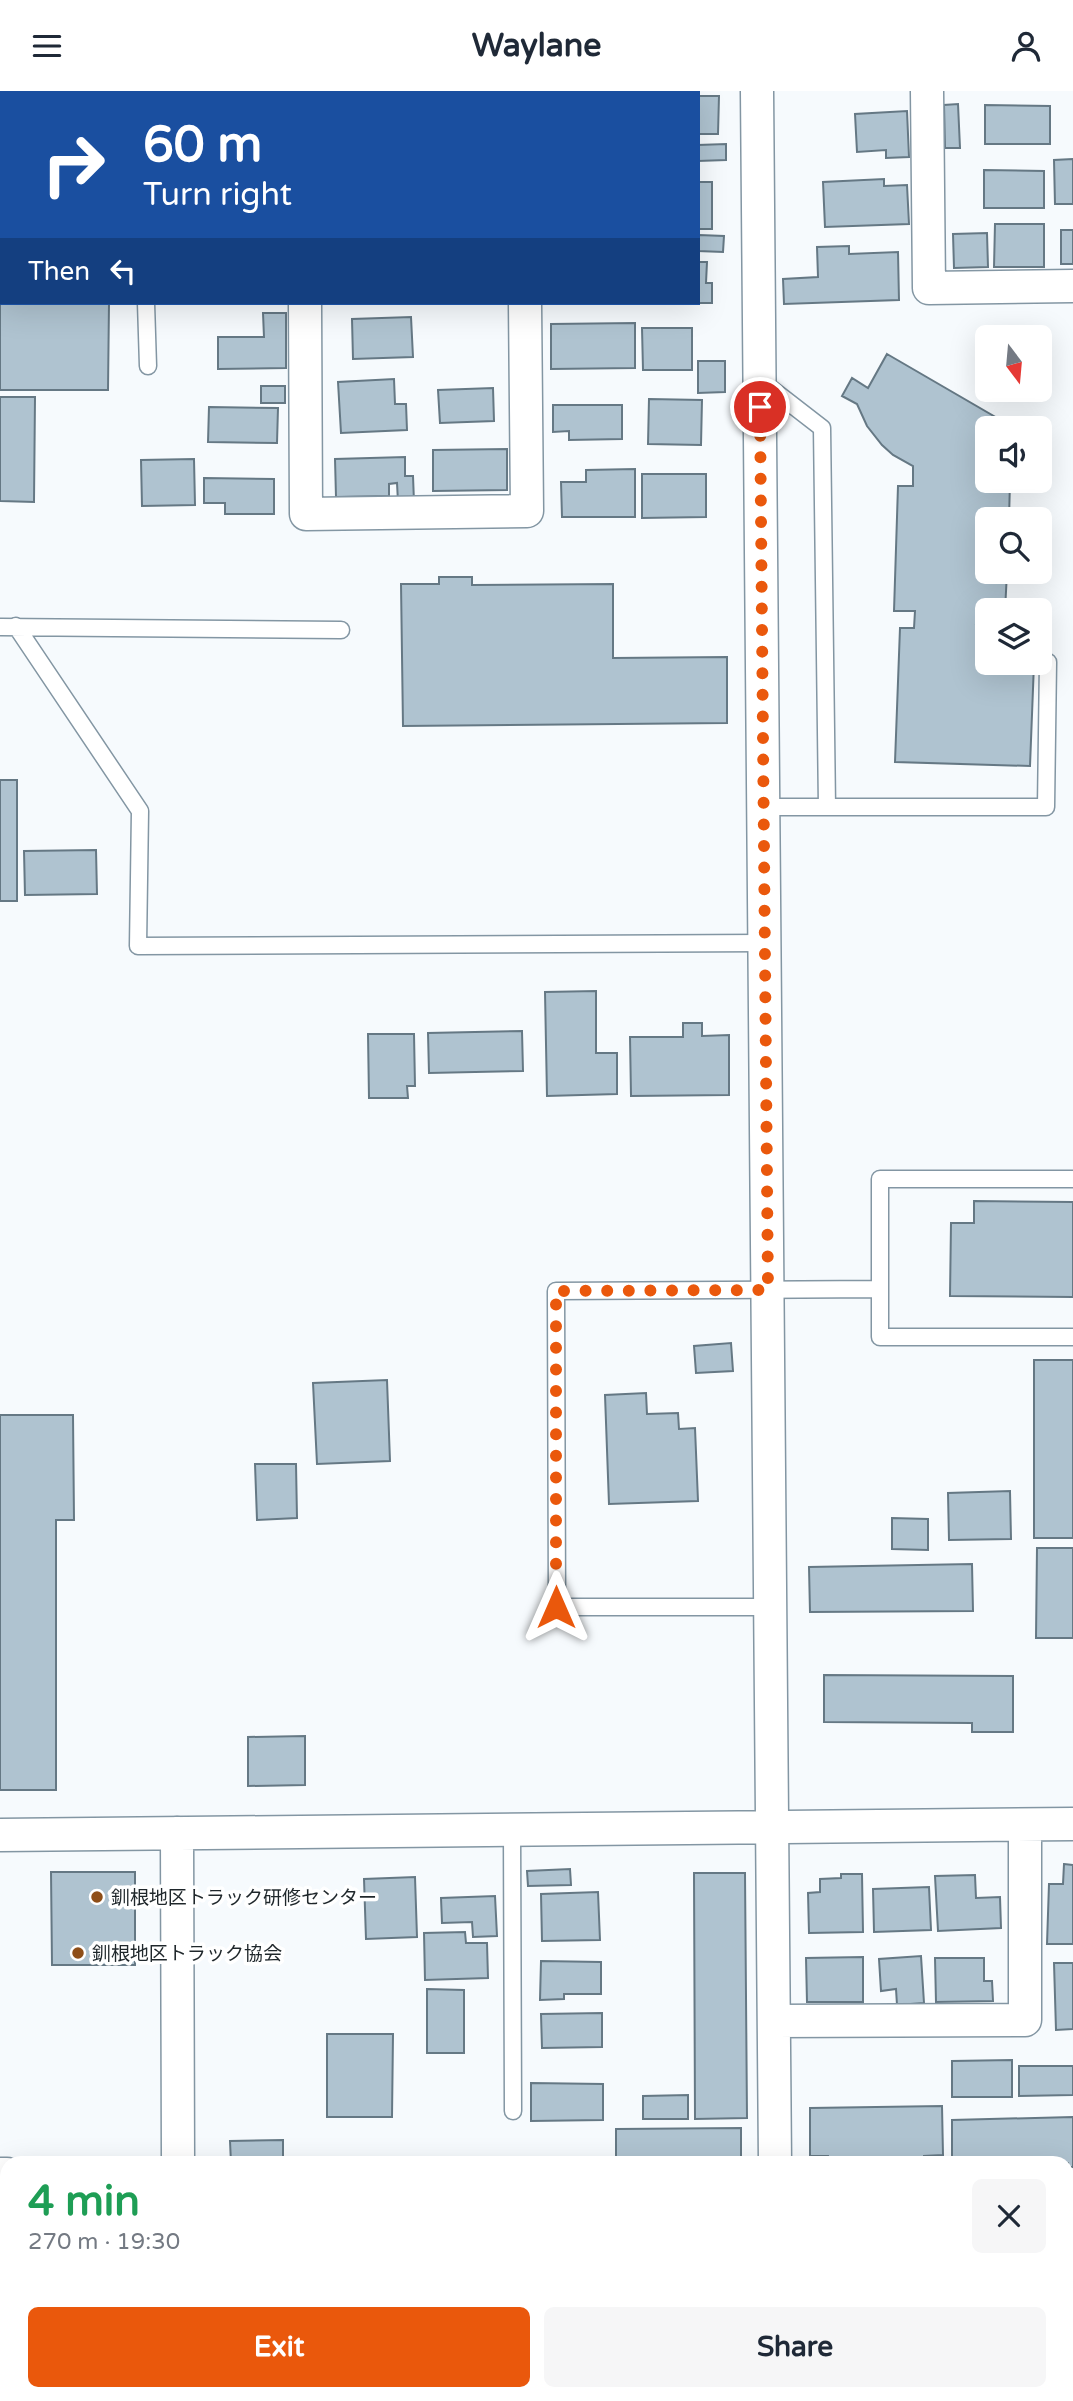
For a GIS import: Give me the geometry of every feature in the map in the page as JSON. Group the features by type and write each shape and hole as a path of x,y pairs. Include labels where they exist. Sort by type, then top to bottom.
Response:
{"street":[{"path":"757,91 775,2156"},
{"path":"927,91 929,288 1073,286"},
{"path":"305,305 306,514 527,511 525,305"},
{"path":"0,1835 1073,1824"},
{"path":"774,2021 1025,2020 1025,1825"},
{"path":"177,1833 178,2156"}],"lane":[{"path":"146,305 148,366"},
{"path":"760,380 822,428 827,807"},
{"path":"8,627 341,630"},
{"path":"8,627 140,811 138,946 765,943"},
{"path":"763,807 1046,807 1048,675"},
{"path":"1073,1179 880,1179 880,1338 1073,1337"},
{"path":"771,1607 556,1607 556,1291 880,1289"},
{"path":"512,1830 513,2111"}],"building":[{"path":"700,96 719,96 718,134 700,134"},
{"path":"958,104 960,148 945,148 944,105"},
{"path":"985,105 1050,106 1050,144 985,144"},
{"path":"907,111 909,157 886,158 886,150 857,152 855,114"},
{"path":"726,144 726,160 700,161 700,145"},
{"path":"1073,159 1073,204 1055,204 1054,160"},
{"path":"984,170 1044,171 1044,208 984,208"},
{"path":"884,179 884,186 907,185 909,224 825,227 823,182"},
{"path":"700,182 712,182 712,229 700,229"},
{"path":"995,224 1044,224 1044,267 994,267"},
{"path":"1061,230 1073,230 1073,264 1061,264"},
{"path":"987,233 988,267 954,268 953,234"},
{"path":"700,235 724,236 723,252 700,251"},
{"path":"849,246 849,254 898,252 899,300 784,304 783,279 818,277 817,247"},
{"path":"700,262 707,262 706,283 712,283 712,303 700,303"},
{"path":"0,305 109,305 108,390 0,390"},
{"path":"263,313 286,313 286,368 218,369 218,337 264,337"},
{"path":"411,317 413,357 353,359 352,319"},
{"path":"635,323 635,368 551,369 551,324"},
{"path":"642,328 692,328 692,370 643,370"},
{"path":"887,354 994,416 975,416 975,493 1010,493 1009,507 975,507 975,584 1006,584 1006,598 975,598 975,675 1034,675 1030,766 895,762 900,628 914,628 915,611 894,611 898,486 913,486 913,466 893,455 882,445 867,426 857,404 842,396 852,378 868,388"},
{"path":"698,361 725,361 725,392 698,393"},
{"path":"394,379 395,404 406,404 407,430 341,433 338,382"},
{"path":"261,386 285,386 285,403 261,403"},
{"path":"493,388 494,421 440,423 438,390"},
{"path":"0,397 35,397 34,502 0,501"},
{"path":"649,399 702,400 701,445 648,444"},
{"path":"553,405 622,405 622,439 569,440 569,431 553,432"},
{"path":"209,407 278,408 277,443 208,442"},
{"path":"507,449 507,490 433,491 433,450"},
{"path":"405,457 405,476 413,476 414,502 398,502 397,483 389,484 389,496 336,497 335,459"},
{"path":"194,459 195,505 142,506 141,460"},
{"path":"635,469 635,517 562,517 561,482 586,482 586,470"},
{"path":"642,474 706,474 706,517 642,518"},
{"path":"204,478 274,479 274,514 225,514 225,503 204,503"},
{"path":"439,577 472,577 472,585 613,584 613,658 727,657 727,723 403,726 401,584 439,584"},
{"path":"0,780 17,780 17,901 0,901"},
{"path":"96,850 97,894 25,895 24,851"},
{"path":"596,991 596,1053 617,1053 617,1094 547,1096 545,992"},
{"path":"683,1023 702,1023 702,1036 729,1035 729,1095 631,1096 630,1037 683,1037"},
{"path":"522,1031 523,1071 429,1073 428,1033"},
{"path":"368,1034 414,1034 415,1086 407,1086 408,1098 369,1098"},
{"path":"974,1201 1073,1202 1073,1297 950,1296 951,1223 974,1223"},
{"path":"731,1343 733,1371 696,1373 694,1346"},
{"path":"1034,1360 1073,1360 1073,1538 1034,1538"},
{"path":"387,1380 390,1461 317,1464 313,1383"},
{"path":"646,1393 647,1414 678,1413 679,1429 695,1428 698,1501 609,1504 605,1395"},
{"path":"0,1415 73,1415 74,1520 56,1520 56,1790 0,1790"},
{"path":"255,1464 296,1464 297,1518 257,1520"},
{"path":"1010,1491 1011,1539 949,1540 948,1493"},
{"path":"892,1518 928,1519 928,1550 892,1549"},
{"path":"1037,1548 1073,1548 1073,1638 1036,1638"},
{"path":"972,1564 973,1611 810,1612 809,1567"},
{"path":"824,1675 1013,1676 1013,1732 972,1732 972,1723 824,1722"},
{"path":"305,1736 305,1785 248,1786 248,1737"},
{"path":"1064,1864 1073,1865 1073,1944 1047,1944 1049,1884 1063,1884"},
{"path":"570,1869 571,1885 528,1886 527,1871"},
{"path":"51,1872 135,1872 135,1965 52,1965"},
{"path":"694,1873 745,1873 747,2118 695,2119"},
{"path":"841,1874 862,1874 863,1932 809,1933 808,1893 820,1892 820,1879 841,1878"},
{"path":"975,1875 976,1898 1000,1897 1001,1928 938,1931 935,1876"},
{"path":"415,1877 417,1937 366,1939 364,1879"},
{"path":"929,1887 931,1930 874,1932 873,1889"},
{"path":"598,1892 600,1940 542,1941 541,1894"},
{"path":"495,1896 497,1936 473,1937 472,1922 442,1923 441,1898"},
{"path":"465,1932 466,1943 487,1943 488,1978 425,1980 424,1933"},
{"path":"921,1956 924,2003 897,2005 896,1989 881,1991 879,1959"},
{"path":"863,1957 863,2002 807,2002 806,1958"},
{"path":"935,1958 984,1958 984,1981 992,1981 993,2001 936,2002"},
{"path":"541,1961 601,1962 601,1994 564,1994 564,1999 540,2000"},
{"path":"1054,1963 1073,1963 1073,2029 1056,2030"},
{"path":"427,1989 464,1990 464,2053 427,2053"},
{"path":"602,2013 602,2047 542,2048 541,2014"},
{"path":"327,2034 393,2034 392,2117 327,2117"},
{"path":"1012,2060 1012,2097 952,2097 952,2061"},
{"path":"1019,2066 1073,2066 1073,2095 1019,2096"},
{"path":"531,2083 603,2084 603,2120 531,2121"},
{"path":"688,2095 688,2119 643,2119 643,2096"},
{"path":"942,2106 943,2155 810,2156 810,2108"},
{"path":"1073,2117 1073,2156 952,2156 952,2120"},
{"path":"741,2128 741,2156 616,2156 616,2129"},
{"path":"283,2140 283,2156 231,2156 230,2141"}],"place":[{"name":"釧根地区トラック研修センター","path":"97,1897"},
{"name":"釧根地区トラック協会","path":"78,1953"}],"route":[{"path":"556,1607 556,1291 768,1290 760,407"}]}
